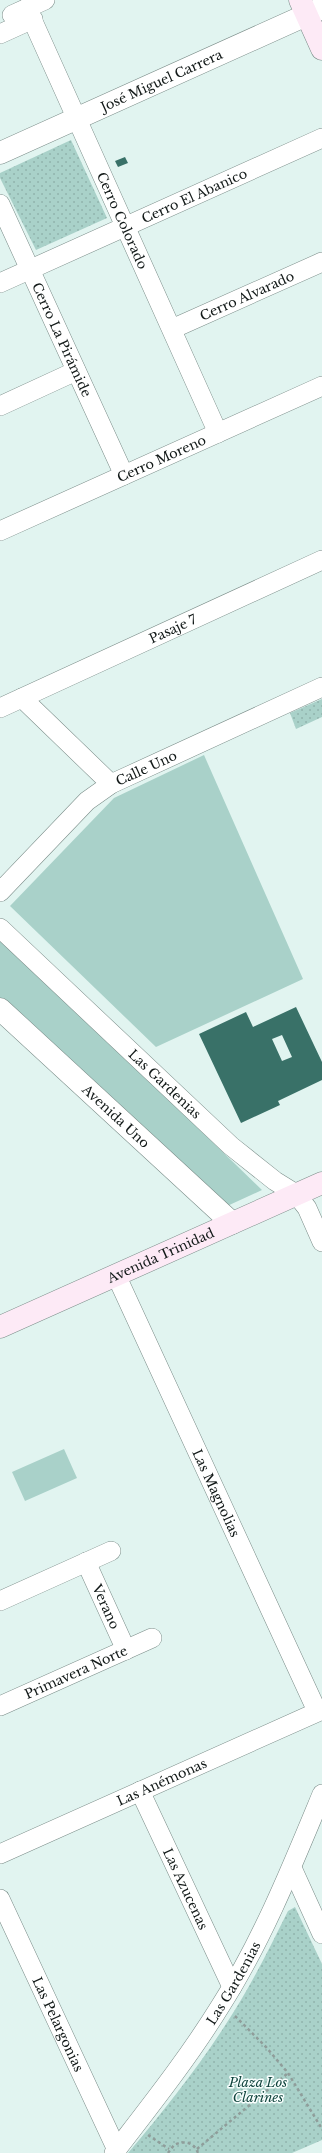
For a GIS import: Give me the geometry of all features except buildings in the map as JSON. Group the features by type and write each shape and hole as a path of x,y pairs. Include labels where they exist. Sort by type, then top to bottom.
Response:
{"main road":[{"path":"310,8 322,49"},
{"name":"Avenida Trinidad","path":"0,1327 322,1183"}],"street":[{"path":"0,34 19,14 45,0"},
{"name":"José Miguel Carrera","path":"0,153 310,8"},
{"name":"Cerro Colorado","path":"19,14 77,118 218,433"},
{"name":"Cerro El Abanico","path":"0,282 322,138"},
{"name":"Cerro La Pirámide","path":"0,204 124,475"},
{"name":"Cerro Alvarado","path":"172,329 322,262"},
{"path":"0,406 76,371"},
{"name":"Cerro Moreno","path":"0,531 322,386"},
{"name":"Pasaje 7","path":"0,708 322,560"},
{"name":"Calle Uno","path":"0,892 87,801 111,784 322,687"},
{"path":"22,698 111,784"},
{"name":"Las Gardenias","path":"0,928 225,1140 252,1164 296,1194 307,1208 322,1242"},
{"name":"Avenida Uno","path":"0,1009 232,1223"},
{"name":"Las Magnolias","path":"116,1275 320,1710"},
{"path":"0,1601 111,1552"},
{"name":"Verano","path":"86,1562 126,1650"},
{"name":"Primavera Norte","path":"0,1706 152,1638"},
{"name":"Las Anémonas","path":"0,1854 320,1710"},
{"name":"Las Azucenas","path":"140,1791 232,1987"},
{"name":"Las Gardenias","path":"116,2151 206,2030 232,1987 292,1868 322,1794"},
{"path":"292,1868 322,1934"},
{"name":"Las Pelargonias","path":"0,1899 116,2151"}],"path":[{"path":"222,2004 266,2047 288,2073 322,2129"},
{"path":"197,2149 288,2073"},
{"path":"135,2125 169,2149"},
{"path":"168,2153 169,2149 174,2145 186,2142 197,2149 198,2153"}],"green space":[{"path":"71,140 107,218 36,250 0,178 0,173"},
{"path":"322,699 322,717 296,729 290,713"},
{"path":"204,755 303,979 156,1047 10,906 114,798"},
{"path":"0,936 262,1190 225,1207 0,1000"},
{"path":"64,1449 77,1478 25,1501 12,1472"},
{"name":"Plaza Los Clarines","path":"295,1907 322,1964 322,2140 292,2153 128,2153 179,2090 215,2041 251,1982 288,1911"}]}
